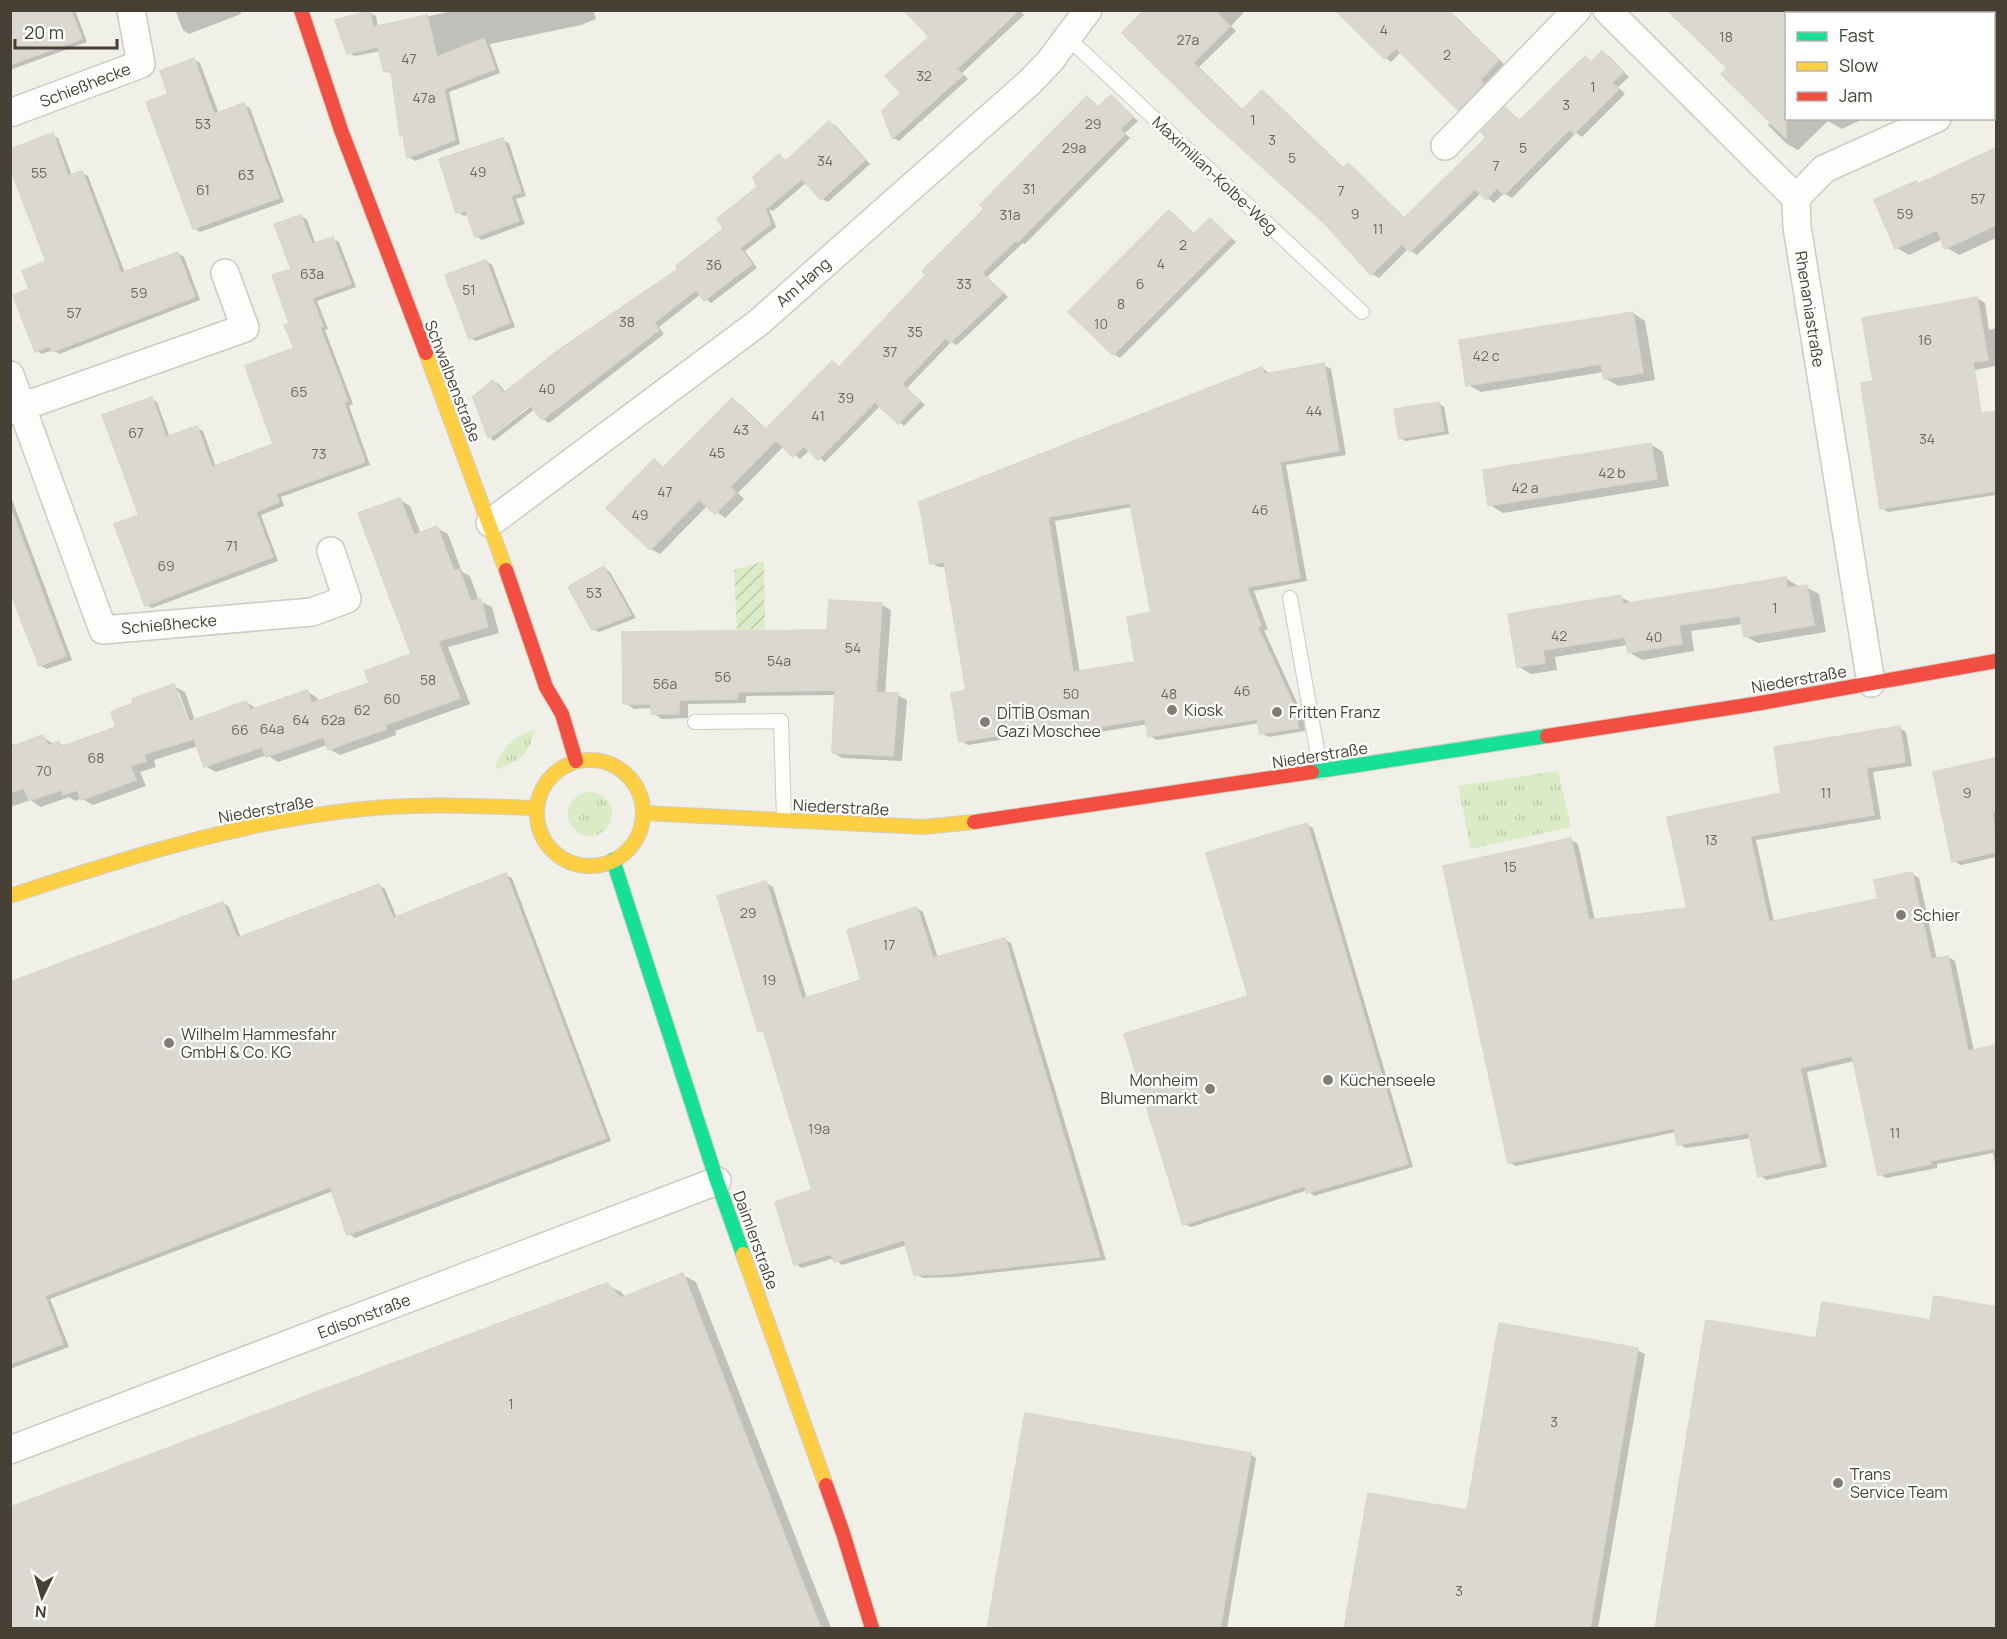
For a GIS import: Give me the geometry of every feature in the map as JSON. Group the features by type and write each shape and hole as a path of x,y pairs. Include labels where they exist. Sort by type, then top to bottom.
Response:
{"street":[{"name":"Schießhecke","path":"10,113 141,64 131,10"},
{"name":"Schwalbenstraße","path":"301,10 341,130 490,523 546,687 562,714 576,761"},
{"name":"Am Hang","path":"490,523 758,322 1030,82 1068,38 1088,10"},
{"path":"1445,146 1577,10"},
{"path":"1607,10 1796,198 1824,169 1933,120"},
{"name":"Rhenaniastraße","path":"1796,198 1797,227 1871,683"},
{"path":"17,408 245,328 225,273"},
{"name":"Schießhecke","path":"10,375 17,408 103,630 312,612 347,599 331,551"},
{"name":"Niederstraße","path":"643,813 923,827 957,824 1321,772 1755,704 1996,661"},
{"path":"592,759 608,763 622,771 633,782 640,796 642,824 632,846 613,861 595,866 577,865 559,857 546,844 538,827 536,808 540,792 549,778 561,768 576,761 592,759"},
{"name":"Niederstraße","path":"10,896 177,843 267,823 364,809 483,806 536,808"},
{"name":"Daimlerstraße","path":"613,861 717,1181 843,1533 872,1629"},
{"name":"Edisonstraße","path":"10,1450 717,1181"}],"lane":[{"name":"Maximilian-Kolbe-Weg","path":"1068,38 1362,312"},
{"path":"1290,598 1321,772"},
{"path":"695,722 781,721 784,820"}],"green space":[{"path":"764,561 765,629 737,630 734,570"},
{"path":"535,730 522,757 494,770 504,749 509,744 520,736"},
{"path":"1558,771 1571,827 1471,849 1458,786"},
{"path":"590,792 599,793 606,798 611,805 611,823 606,830 599,835 590,836 581,835 574,830 569,823 568,814 569,805 574,798 581,793"}],"building":[{"path":"10,10 71,10 82,39 10,65"},
{"path":"904,10 1019,10 957,69 963,75 892,139 882,111 901,93 885,76 929,37"},
{"path":"1144,10 1214,10 1230,26 1193,63 1242,110 1262,90 1343,168 1348,163 1404,218 1486,138 1481,132 1505,107 1519,121 1585,56 1591,62 1602,51 1623,72 1612,83 1619,89 1574,134 1570,129 1504,195 1497,188 1486,200 1475,189 1410,252 1402,244 1371,275 1325,224 1208,118 1122,33"},
{"path":"1335,10 1448,10 1499,60 1480,80 1483,84 1458,110 1396,48 1385,59"},
{"path":"1667,10 1786,10 1786,138 1721,74 1727,68"},
{"path":"370,11 377,47 347,54 335,20"},
{"path":"427,15 437,57 484,38 495,69 444,89 455,140 407,158 403,135 400,136 391,70 384,72 373,27"},
{"path":"194,58 214,114 244,103 279,198 193,229 146,102 168,94 160,71"},
{"path":"1111,95 1133,117 1120,129 1125,134 1018,242 1016,240 982,273 1003,293 950,343 946,338 902,384 920,401 898,424 875,402 818,460 804,446 793,457 765,430 832,361 839,367 926,275 922,271 984,209 980,205 1087,96 1098,107"},
{"path":"829,121 865,160 821,200 802,179 766,209 753,177 779,154 786,161"},
{"path":"53,133 68,176 82,171 121,273 178,252 195,297 52,352 50,346 35,352 13,295 29,289 22,271 46,261 10,168 10,149"},
{"path":"503,138 521,192 511,196 519,221 475,237 466,211 456,213 439,159"},
{"path":"1996,148 1996,225 1945,249 1937,230 1895,249 1874,200 1916,181 1918,184"},
{"path":"757,187 771,224 740,248 752,264 704,301 696,290 654,323 659,330 542,420 530,405 488,438 473,397 493,380 504,393 557,351 678,269 676,266 724,228 717,219"},
{"path":"1169,210 1194,234 1210,218 1231,238 1113,355 1068,312"},
{"path":"301,215 312,244 333,237 351,284 312,298 323,326 320,327 348,401 344,403 365,462 276,494 279,502 256,512 273,557 145,606 114,524 139,515 102,415 152,397 166,437 197,426 212,467 273,444 245,366 294,348 284,325 289,323 272,275 291,269 274,224"},
{"path":"486,260 510,323 469,339 445,275"},
{"path":"1977,297 1988,360 1973,362 1981,413 1996,411 1996,491 1880,509 1861,383 1873,381 1862,318"},
{"path":"1633,312 1643,373 1604,379 1601,364 1466,386 1459,340"},
{"path":"1324,363 1339,451 1280,462 1300,578 1247,587 1261,626 1257,626 1296,710 1298,728 1260,734 1257,719 1148,737 1145,719 1048,736 1047,728 959,742 951,693 966,690 944,562 930,564 919,502 1262,367 1264,374","holes":["1130,503 1151,612 1127,617 1135,662 1073,672 1048,517"]},
{"path":"732,398 776,440 730,487 736,493 715,514 699,500 650,550 606,508 654,459 663,468"},
{"path":"1439,402 1444,431 1399,439 1394,409"},
{"path":"1651,443 1657,479 1488,506 1483,470"},
{"path":"400,498 414,535 437,526 454,571 459,569 471,601 481,599 488,627 438,641 460,698 385,725 386,729 328,750 324,737 266,757 262,747 204,767 194,739 144,754 146,761 130,766 136,780 81,800 77,790 63,795 61,790 29,801 24,788 10,793 10,747 43,735 48,746 59,741 61,747 116,727 111,712 133,703 132,699 174,684 188,722 246,701 250,710 307,690 312,703 369,683 365,671 411,654 358,513"},
{"path":"10,514 13,514 66,656 39,666 10,591"},
{"path":"604,566 631,615 592,630 568,587"},
{"path":"1786,577 1787,588 1807,585 1814,625 1744,637 1740,616 1679,625 1682,644 1628,653 1625,637 1543,650 1545,663 1517,667 1508,614 1621,595 1623,604"},
{"path":"829,600 882,603 876,692 898,693 893,756 832,753 835,690 737,692 737,699 679,700 679,714 651,714 651,704 623,704 622,632 827,630"},
{"path":"1900,726 1905,762 1866,768 1874,815 1750,836 1769,922 1878,899 1874,880 1912,872 1931,959 1948,956 1968,1051 1996,1045 1996,1148 1930,1161 1931,1164 1878,1175 1852,1056 1800,1068 1821,1163 1758,1177 1749,1133 1677,1145 1674,1128 1508,1163 1443,866 1571,838 1589,920 1687,908 1667,817 1781,793 1774,747"},
{"path":"1996,758 1996,812 1992,813 1996,852 1952,862 1933,772"},
{"path":"1307,823 1408,1164 1307,1193 1305,1186 1183,1225 1124,1034 1248,996 1206,853"},
{"path":"506,873 606,1138 347,1235 330,1187 45,1296 63,1344 10,1364 10,982 223,902 237,938 379,884 393,918"},
{"path":"766,881 802,999 861,980 847,930 917,907 933,958 1005,938 1100,1257 947,1274 914,1275 904,1240 834,1262 831,1254 794,1265 775,1202 812,1190 763,1029 758,1031 717,896"},
{"path":"683,1273 821,1629 10,1629 10,1507 607,1283 621,1298"},
{"name":"Trans Service Team","path":"1934,1296 1996,1307 1996,1629 1655,1629 1706,1320 1816,1338 1822,1302 1930,1320"},
{"path":"1499,1323 1638,1348 1590,1629 1344,1629 1368,1493 1467,1510"},
{"path":"1025,1413 1251,1453 1220,1629 987,1629"}],"traffic: fast":[{"path":"1312,772 1547,736"},
{"path":"613,860 717,1181 743,1254"}],"traffic: slow":[{"path":"426,353 506,570"},
{"path":"590,760 610,764 627,776 639,793 643,813 639,833 627,850 610,862 590,866 570,862 553,850 541,833 537,813 541,793 553,776 570,764 590,760"},
{"path":"10,896 140,855 273,822 363,809 406,806 536,808"},
{"path":"643,813 923,827 974,822"},
{"path":"743,1254 826,1485"}],"traffic: jam":[{"path":"301,10 341,130 426,353"},
{"path":"506,570 546,687 562,714 576,761"},
{"path":"1547,736 1755,704 1996,661"},
{"path":"974,822 1312,772"},
{"path":"826,1485 872,1628"}],"place":[{"name":"Kiosk","path":"1172,710"},
{"name":"Fritten Franz","path":"1277,712"},
{"name":"DİTİB Osman Gazi Moschee","path":"985,722"},
{"name":"Schier","path":"1901,915"},
{"name":"Wilhelm Hammesfahr GmbH & Co. KG","path":"169,1043"},
{"name":"Küchenseele","path":"1328,1080"},
{"name":"Monheim Blumenmarkt","path":"1210,1089"},
{"name":"Trans Service Team","path":"1838,1483"}]}
